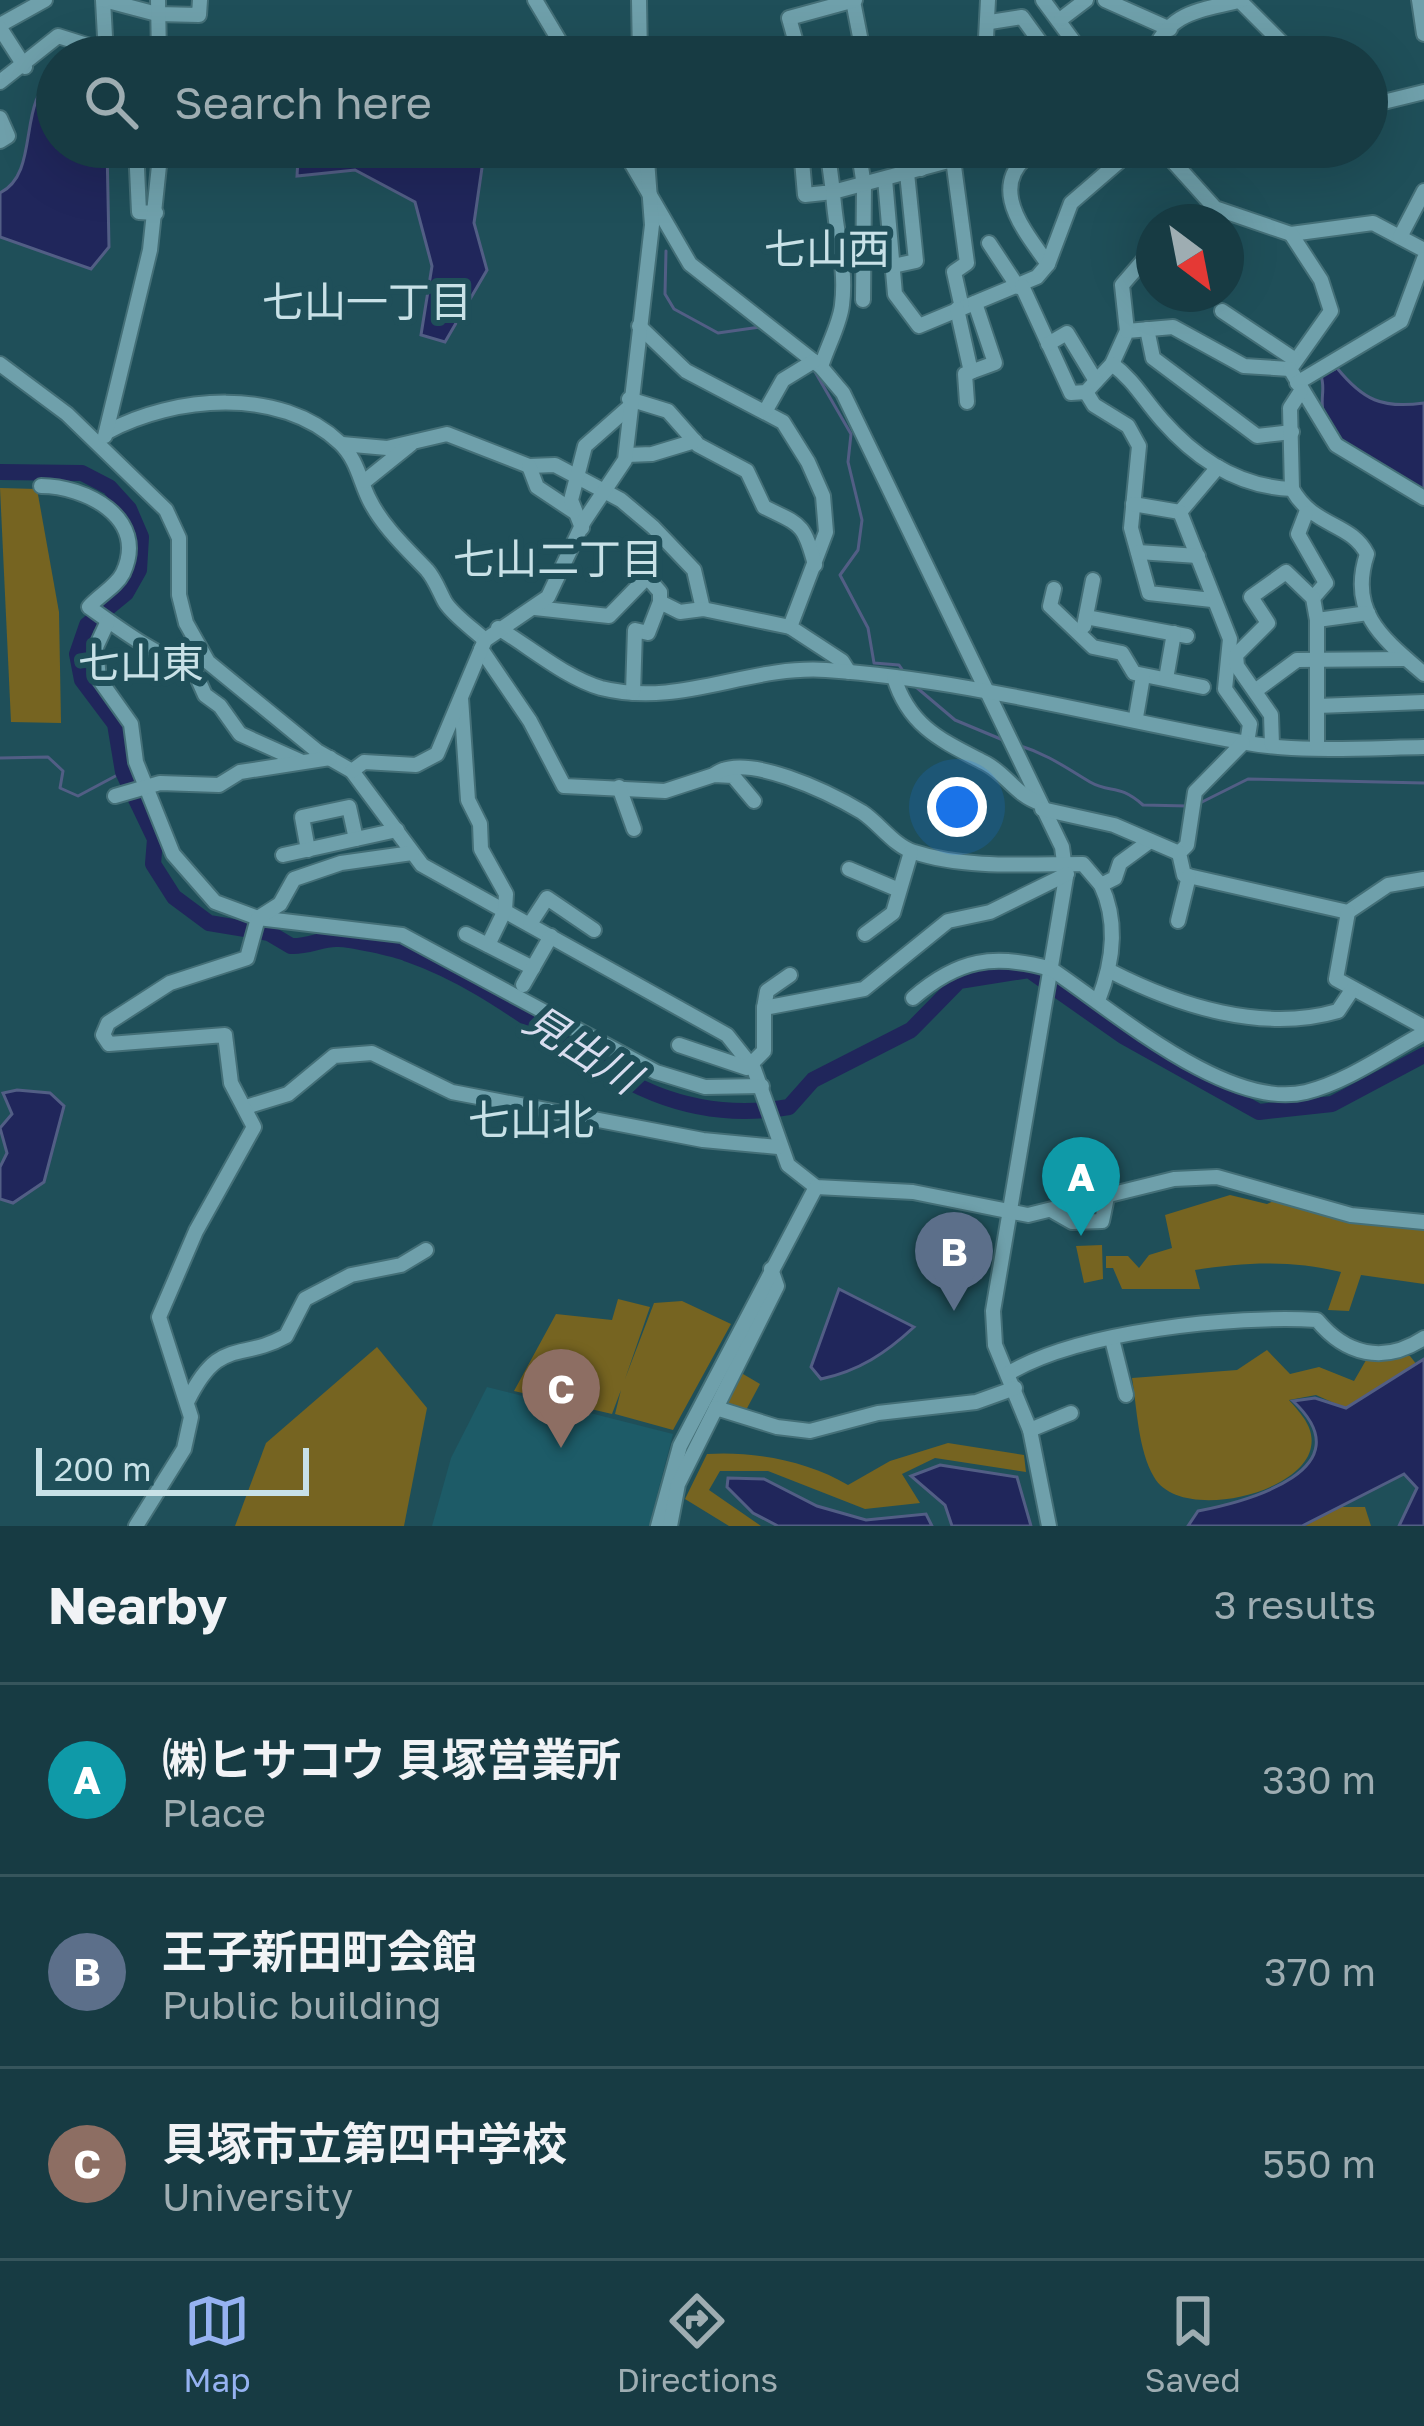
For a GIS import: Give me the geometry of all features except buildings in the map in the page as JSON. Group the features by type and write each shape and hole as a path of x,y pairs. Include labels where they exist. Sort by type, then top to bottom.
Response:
{"street":[{"path":"25,67 0,27 24,5 45,0"},
{"path":"105,36 104,0 199,15 200,0"},
{"path":"535,0 556,36"},
{"path":"639,0 640,36"},
{"path":"794,36 789,18 854,0 861,36"},
{"path":"988,0 988,36"},
{"path":"990,22 1022,17 1042,0 1072,36"},
{"path":"1061,19 1086,0"},
{"path":"1106,0 1170,28"},
{"path":"1419,0 1424,34"},
{"path":"1165,36 1194,7 1241,1 1275,36"},
{"path":"1022,17 1036,36"},
{"path":"0,82 36,57"},
{"path":"1388,101 1424,92"},
{"path":"0,118 8,136 0,141"},
{"path":"137,168 139,212 156,214"},
{"path":"104,439 156,214 159,168"},
{"path":"635,168 700,274 737,296 818,364 852,411 1067,869 993,1311 995,1345 1030,1430 1049,1526"},
{"path":"352,771 364,762 430,761 483,644 498,628 535,608 556,586 582,528 627,455 647,262 648,168"},
{"path":"803,168 805,195 864,186 924,168"},
{"path":"766,410 783,380 818,364 842,309 844,258 835,237 830,168"},
{"path":"861,168 863,300"},
{"path":"893,266 916,261 914,168"},
{"path":"954,168 967,263 954,272 965,306 995,363 964,374 967,402"},
{"path":"1015,168 1010,178 1016,216 1048,264"},
{"path":"885,179 896,294 919,326 1020,287 1048,264 1071,203 1111,168"},
{"path":"1177,168 1209,204"},
{"path":"1400,237 1424,191"},
{"path":"1127,331 1189,331 1256,370 1296,375 1402,321 1424,255 1400,237 1361,223 1291,234 1244,222"},
{"path":"1291,234 1321,280 1331,311 1296,375 1290,408 1292,489 1306,513 1361,543 1367,554 1357,584 1368,613 1417,665"},
{"path":"989,244 1020,287 1071,393 1091,386 1112,364 1127,331 1122,285 1136,269"},
{"path":"965,306 970,372"},
{"path":"1223,312 1296,375 1343,452 1424,498"},
{"path":"639,326 686,371 766,410 794,436 824,496 826,532 790,627"},
{"path":"1147,329 1154,358 1257,436 1292,432"},
{"path":"1048,344 1067,333 1091,386 1094,405 1134,434 1139,446 1131,528 1150,592 1212,599"},
{"path":"0,364 104,439 175,526 179,595 203,667 205,695 220,706 240,734 302,762"},
{"path":"1112,364 1135,381 1163,422 1238,482 1292,489"},
{"path":"629,404 668,411 695,441 746,471 764,507 795,518 807,535 814,565"},
{"path":"573,512 590,438 629,404"},
{"path":"104,439 160,407 230,405 276,409 342,444 386,448 448,434 529,466 555,465 604,490 653,527 694,570 703,609"},
{"path":"627,455 652,454 695,441"},
{"path":"342,444 365,481 368,498 431,574 448,606 483,644 564,786 664,791 725,768 794,777 862,812 911,852 1067,869"},
{"path":"365,481 411,444"},
{"path":"529,466 537,487 573,512 582,528"},
{"path":"1180,512 1218,467"},
{"path":"40,486 83,490 108,505 120,525 126,549 123,573 89,607 121,624 166,659 203,667 352,771 412,853 435,874 727,1035 752,1065 762,1086 778,1147 800,1177 817,1187 914,1192 1010,1213 1051,1210 1174,1179 1217,1177 1351,1215 1424,1222"},
{"path":"1133,504 1180,512"},
{"path":"1179,853 1187,845 1195,792 1245,743 1250,724 1225,689 1230,639 1180,512"},
{"path":"1306,513 1298,534 1326,583 1313,598"},
{"path":"1138,552 1198,556"},
{"path":"1271,745 1271,715 1237,666 1236,655 1268,623 1251,597 1286,572 1313,598 1317,620 1316,746"},
{"path":"535,608 609,616 647,577 660,592 660,602 648,634 635,629 633,693"},
{"path":"1082,637 1094,580"},
{"path":"1054,589 1050,606 1093,647 1122,652 1134,673 1203,687"},
{"path":"660,602 680,612 703,609 790,627 842,661 849,672"},
{"path":"1317,620 1368,613"},
{"path":"1086,616 1180,635 1166,679"},
{"path":"108,621 96,646 99,679 131,724 136,762 186,873 215,902 258,918 402,935 656,1072 705,1087 762,1086"},
{"path":"498,628 597,687 633,693 690,693 772,669 849,672 983,687 1245,743 1424,747"},
{"path":"1255,691 1297,660 1417,665"},
{"path":"1136,717 1144,676"},
{"path":"894,677 922,728 945,746 986,764 1041,806 1114,825 1179,853"},
{"path":"460,698 467,800 477,814 481,849 506,894 506,910 488,945"},
{"path":"1317,706 1424,702"},
{"path":"115,796 146,785 218,785 240,772 330,758"},
{"path":"714,775 733,776 754,801"},
{"path":"619,787 634,830"},
{"path":"308,850 302,817 349,807 356,839"},
{"path":"283,855 397,830"},
{"path":"1101,885 1115,878 1120,863 1150,841"},
{"path":"865,934 892,913 911,852"},
{"path":"136,1526 184,1449 191,1417 159,1317 196,1232 253,1136 246,1107 231,1083 225,1035 117,1044 104,1035 115,1014 170,982 239,964 253,946 258,918 280,904 294,879 341,863 412,853"},
{"path":"1179,853 1184,875 1348,912"},
{"path":"764,1008 864,989 948,920 990,912 1083,864 1101,885 1112,917 1110,971 1098,1001"},
{"path":"850,869 899,890"},
{"path":"1178,921 1190,876"},
{"path":"1424,880 1388,885 1348,912 1336,979 1424,1030"},
{"path":"530,924 547,898 594,930"},
{"path":"466,934 533,968"},
{"path":"523,986 551,936"},
{"path":"914,998 964,963 1004,958 1051,969 1230,1084 1271,1094 1329,1084 1424,1030"},
{"path":"1110,971 1198,1008 1304,1021 1338,1011 1352,990"},
{"path":"679,1045 740,1067 752,1065 764,1051 767,991 790,975"},
{"path":"246,1107 288,1094 334,1056 372,1053 452,1092 684,1137 778,1147"},
{"path":"670,1526 666,1507 680,1446 817,1187"},
{"path":"188,1400 202,1374 229,1352 286,1336 305,1299 351,1275 401,1264 426,1250"},
{"path":"658,1526 777,1286 771,1269"},
{"path":"716,1408 777,1427 810,1431 878,1414 976,1402 1012,1381 1026,1363 1112,1340 1275,1317 1317,1320 1342,1347 1386,1352 1406,1349 1424,1338"},
{"path":"1112,1340 1126,1395"},
{"path":"1030,1430 1071,1413"}],"shaded area":[{"path":"36,100 36,168 107,168 109,247 91,269 0,237 0,193 21,169"},
{"path":"297,168 482,168 474,223 487,270 445,342 421,335 432,266 415,202 355,170 297,176"},
{"path":"1337,368 1374,400 1396,405 1424,403 1424,490 1353,451 1331,428 1323,409 1321,376"},
{"path":"0,488 37,489 59,612 61,723 11,722"},
{"path":"3,1093 50,1093 64,1106 44,1182 13,1203 0,1199 0,1167 7,1153 0,1128 12,1114"},
{"path":"1230,1195 1267,1204 1280,1198 1348,1220 1424,1229 1424,1284 1361,1275 1349,1311 1328,1310 1341,1272 1286,1264 1232,1265 1195,1270 1200,1289 1122,1289 1113,1268 1106,1268 1106,1256 1128,1256 1139,1268 1149,1255 1172,1248 1165,1215"},
{"path":"1102,1245 1103,1279 1084,1283 1076,1246"},
{"path":"839,1289 914,1327 871,1360 821,1379 811,1367"},
{"path":"618,1299 650,1307 625,1379 654,1303 682,1301 731,1324 673,1430 615,1414 621,1390 612,1414 514,1391 556,1314 612,1320"},
{"path":"377,1347 427,1408 404,1526 235,1526 266,1443"},
{"path":"1267,1350 1290,1374 1319,1367 1354,1381 1369,1355 1410,1356 1417,1365 1345,1408 1316,1395 1289,1400 1309,1427 1312,1440 1303,1464 1287,1478 1239,1497 1213,1500 1168,1491 1154,1477 1145,1454 1132,1378 1237,1370"},
{"path":"1424,1359 1424,1526 1399,1526 1417,1488 1404,1474 1302,1526 1188,1526 1198,1511 1270,1490 1308,1463 1316,1445 1312,1425 1293,1401 1315,1398 1346,1408"},
{"path":"738,1371 760,1384 745,1412 721,1404"},
{"path":"487,1387 673,1434 649,1526 432,1526 451,1458"},
{"path":"948,1443 1024,1455 1026,1472 935,1458 902,1474 920,1503 865,1509 768,1471 720,1471 709,1490 761,1526 729,1526 685,1499 707,1454 780,1459 848,1485 890,1461"},
{"path":"940,1465 1017,1477 1031,1526 952,1526 945,1505 911,1476"},
{"path":"728,1478 764,1479 817,1506 866,1520 926,1514 932,1526 778,1526 753,1513 727,1487"},
{"path":"1338,1507 1365,1507 1371,1526 1305,1526"}],"waterway":[{"path":"666,251 665,294 674,309 718,333 760,327"},
{"path":"814,370 851,434 848,462 862,520 858,550 840,575 868,628 874,663 899,665 906,675"},
{"name":"見出川","path":"0,472 82,473 109,487 129,509 141,537 139,570 126,593 87,625 77,654 82,680 115,724 123,772 155,839 153,864 174,897 209,923 269,933 291,946 342,939 408,954 458,976 634,1084 680,1102 731,1111 789,1107 813,1080 911,1030 959,981 1029,970 1123,1036 1259,1112 1332,1104 1424,1055"},
{"path":"916,687 955,720 1003,740"},
{"path":"1018,745 1143,805 1188,806"},
{"path":"0,758 48,757 63,771 60,788 78,796 123,772"},
{"path":"1198,804 1248,779 1424,783"}],"place":[{"name":"㈱ヒサコウ 貝塚営業所","path":"1081,1236"},
{"name":"王子新田町会館","path":"954,1311"},
{"name":"貝塚市立第四中学校","path":"561,1448"}],"district":[{"name":"七山西","path":"827,249"},
{"name":"七山一丁目","path":"367,302"},
{"name":"七山二丁目","path":"558,559"},
{"name":"七山東","path":"141,663"},
{"name":"七山北","path":"531,1120"}]}
